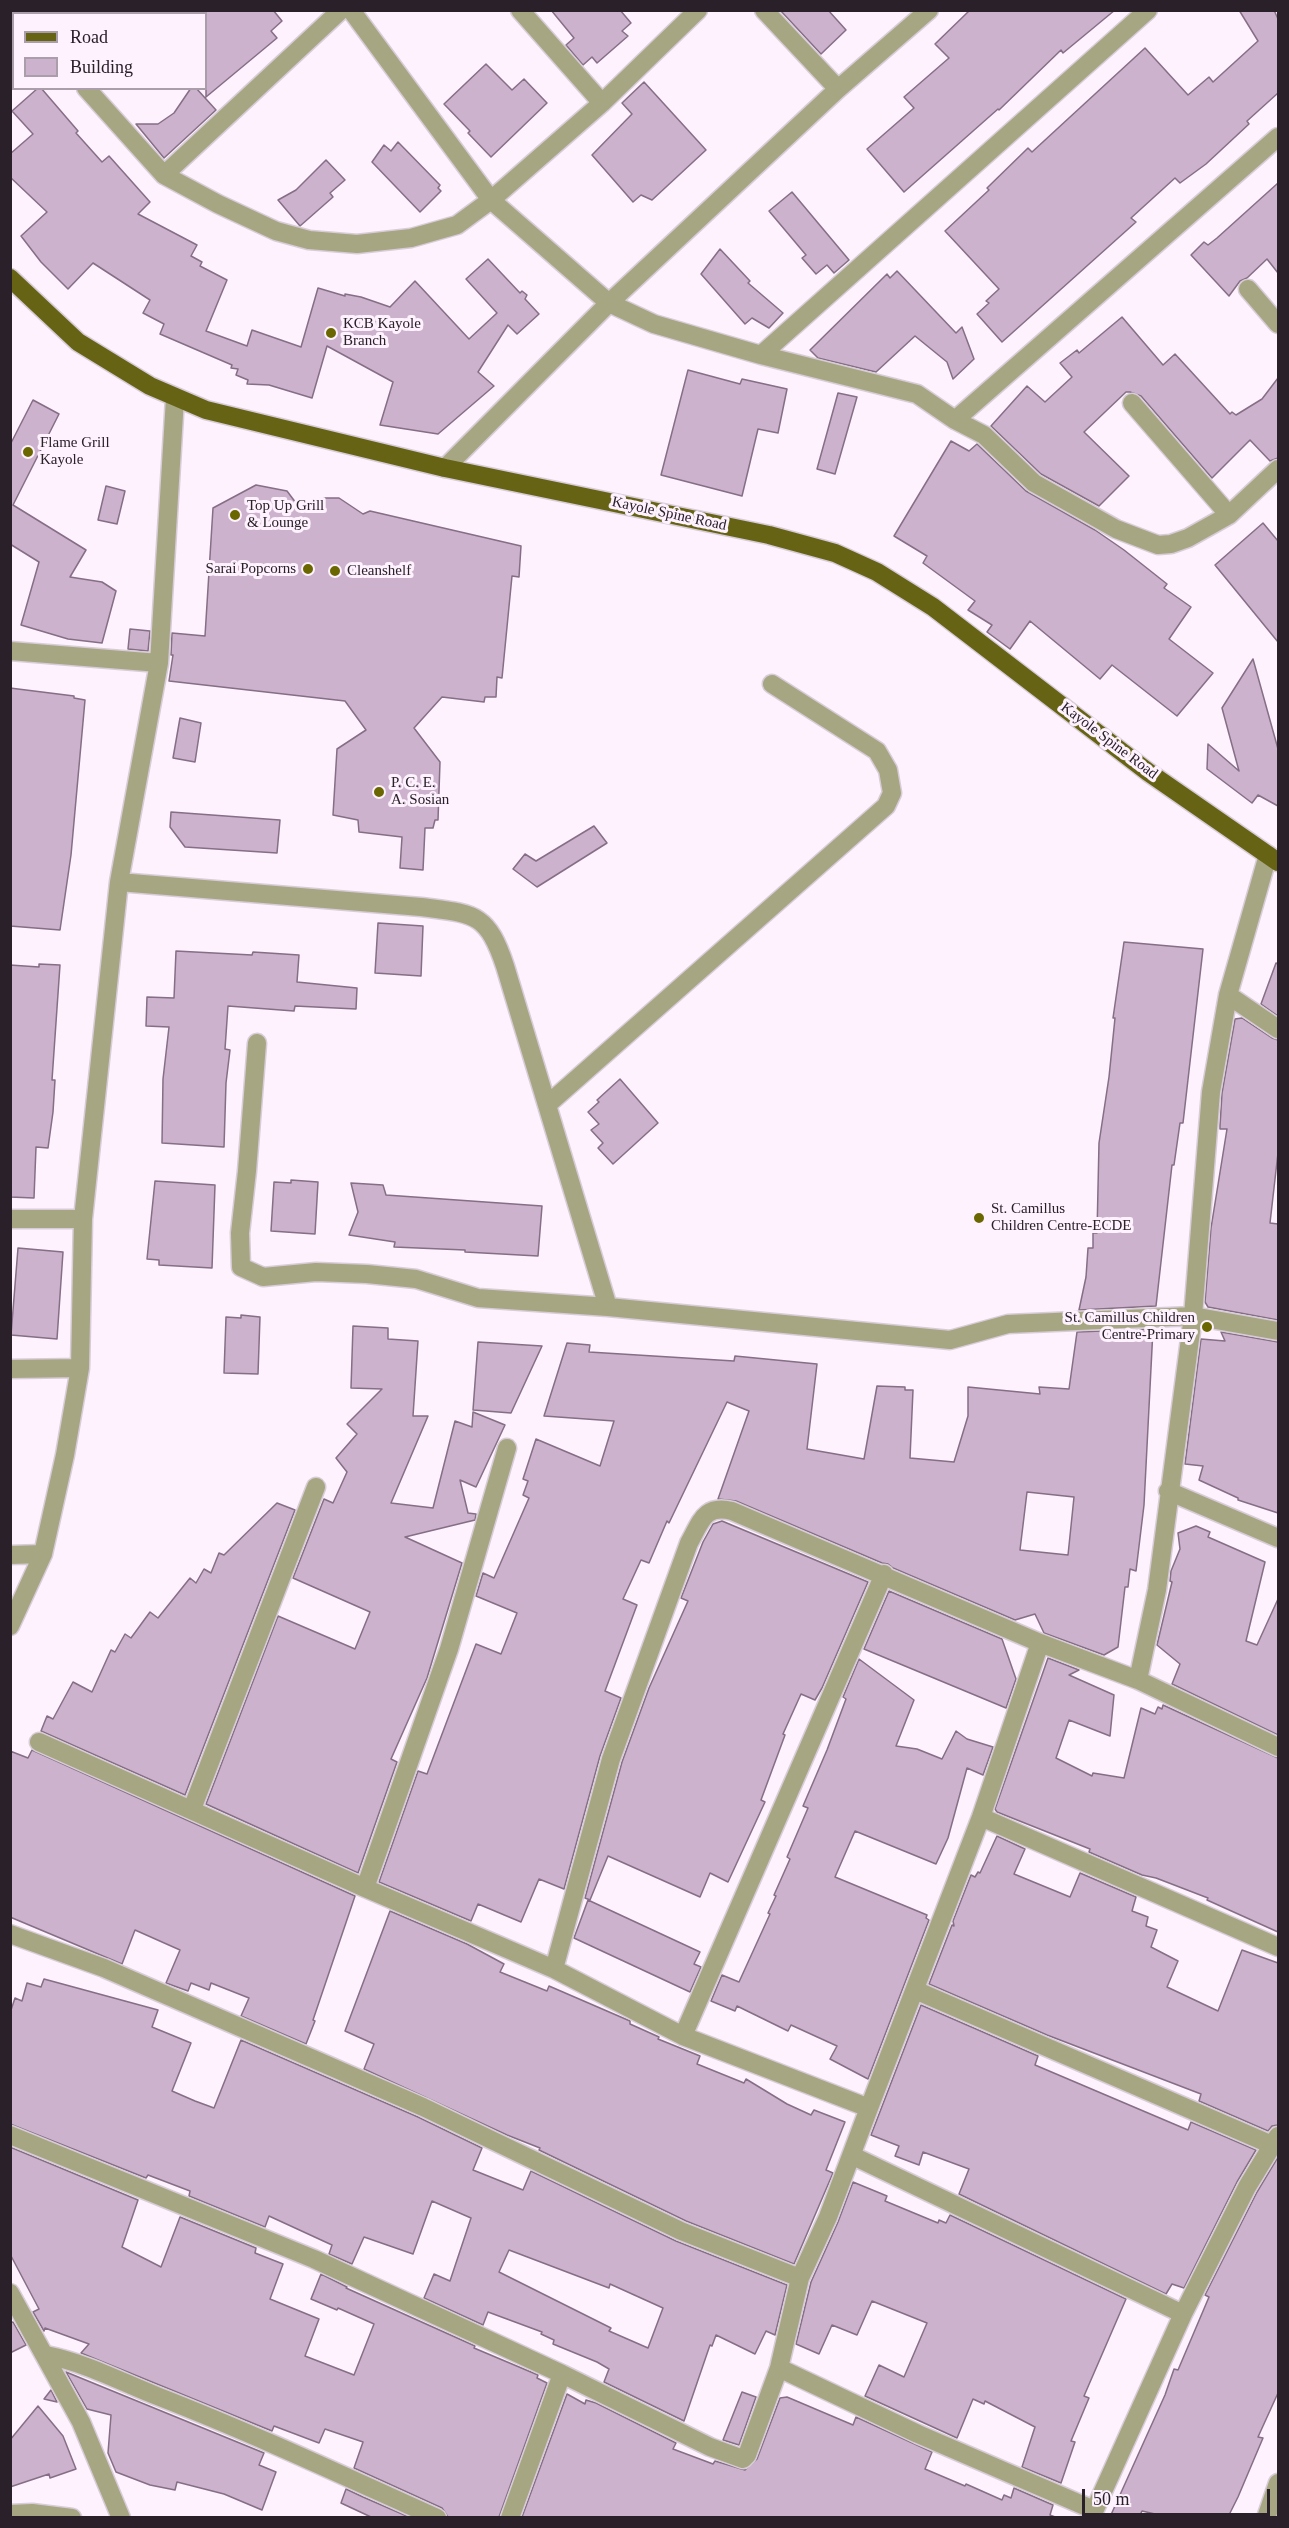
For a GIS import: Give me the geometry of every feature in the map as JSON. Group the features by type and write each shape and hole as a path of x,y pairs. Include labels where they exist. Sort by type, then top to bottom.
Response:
{"main road":[{"name":"Kayole Spine Road","path":"10,279 78,342 150,386 206,410 445,468 768,535 835,552 877,572 933,608 1148,772 1273,859"}],"street":[{"path":"164,175 341,10"},
{"path":"351,10 491,200 609,303 654,324 762,355 917,394 955,420 984,435 1034,483 1116,529 1150,543 1171,544 1188,538 1229,515 1278,469"},
{"path":"520,10 602,103"},
{"path":"88,90 164,175 276,231 309,240 347,243 411,238 457,225 491,200 602,103 698,10"},
{"path":"764,10 838,89"},
{"path":"445,468 609,303 838,89 929,10"},
{"path":"762,355 1148,10"},
{"path":"955,420 1278,137"},
{"path":"1248,289 1278,324"},
{"path":"10,1626 43,1554 65,1455 80,1368 83,1219 119,882 159,663 175,398"},
{"path":"1132,402 1229,515"},
{"path":"10,651 159,663"},
{"path":"547,1105 886,806 892,793 888,770 878,751 772,684"},
{"path":"1138,1680 1157,1590 1168,1491 1193,1316 1211,1092 1228,995 1273,859"},
{"path":"119,882 421,907 464,913 484,922 497,941 608,1306"},
{"path":"1228,995 1278,1029"},
{"path":"256,1043 247,1172 240,1233 241,1267 263,1277 316,1272 367,1274 416,1279 478,1298 608,1306 950,1340 1008,1324 1193,1316 1278,1331"},
{"path":"10,1219 83,1219"},
{"path":"10,1369 80,1368"},
{"path":"365,1888 449,1649 507,1448"},
{"path":"192,1809 316,1487"},
{"path":"1168,1491 1278,1538"},
{"path":"554,1969 611,1759 689,1543 708,1512 721,1508 884,1574 1040,1643 1138,1680 1278,1747"},
{"path":"10,1555 43,1554"},
{"path":"683,2036 884,1574"},
{"path":"10,2135 314,2259 562,2374 715,2450 743,2459 747,2455 779,2368 800,2278 853,2156 869,2108 981,1817 1040,1643"},
{"path":"39,1742 365,1888 554,1969 683,2036 869,2108"},
{"path":"981,1817 1278,1947"},
{"path":"10,1934 104,1968 317,2060 423,2107 681,2231 800,2278"},
{"path":"779,2368 1093,2514 1149,2394 1183,2314 1247,2187 1275,2140 915,1990"},
{"path":"853,2156 1183,2314"},
{"path":"10,2292 81,2422 121,2517"},
{"path":"46,2355 76,2362 113,2375 145,2391 241,2429 437,2517"},
{"path":"510,2517 562,2374"},
{"path":"1266,2517 1278,2483"},
{"path":"10,2514 32,2513 72,2517"}],"building":[{"path":"206,10 273,10 282,21 271,31 277,38 206,97 207,12"},
{"path":"551,10 620,10 631,23 622,31 628,36 597,63 592,57 583,65 566,45 574,38"},
{"path":"780,10 828,10 846,30 821,54"},
{"path":"970,10 1115,10 1063,53 1061,50 999,110 904,192 867,149 914,108 904,97 949,58 935,44"},
{"path":"1239,10 1274,10 1278,19 1278,93 1247,121 1249,124 1206,164 1180,183 1175,178 1131,218 1136,222 1002,342 977,314 989,303 986,301 999,289 945,231 989,190 987,188 1028,148 1032,152 1145,48 1188,95 1209,77 1213,82 1258,41"},
{"path":"486,64 512,90 524,79 547,103 491,157 444,104"},
{"path":"644,82 706,150 652,200 641,195 633,202 592,155 632,114 622,103"},
{"path":"36,90 43,90 102,162 109,156 150,202 138,214 197,245 191,256 202,262 200,266 227,280 206,331 247,346 252,330 301,347 318,288 345,296 345,294 361,297 390,307 415,281 469,339 497,313 466,279 488,259 520,293 522,291 527,295 525,299 539,314 517,334 508,325 478,372 494,386 438,434 380,425 393,382 327,346 312,398 269,385 247,384 248,380 236,375 238,369 231,368 232,365 160,334 164,324 143,313 150,300 93,263 68,289 41,262 21,236 47,212 10,177 10,154 33,134 12,111"},
{"path":"190,90 198,90 216,110 164,158 136,124 158,124 174,113"},
{"path":"398,142 440,185 438,188 441,191 420,212 372,162 384,145 391,151"},
{"path":"326,160 345,180 330,193 333,197 300,226 278,200 296,190"},
{"path":"1278,183 1278,273 1267,259 1247,278 1240,281 1229,296 1191,255 1204,242 1208,245 1217,238"},
{"path":"792,192 849,260 834,273 827,265 816,274 802,258 806,255 769,211"},
{"path":"720,249 750,281 748,283 783,313 769,328 752,318 745,324 701,274"},
{"path":"897,271 956,333 962,327 974,359 953,379 947,362 915,336 876,372 818,358 810,350 887,274 890,278"},
{"path":"1122,317 1163,365 1175,354 1230,414 1232,412 1236,415 1262,399 1278,378 1278,458 1270,461 1250,440 1212,478 1141,396 1126,392 1084,432 1129,476 1099,506 1041,474 991,426 1027,386 1045,402 1072,377 1060,363 1077,350 1079,353"},
{"path":"688,370 740,384 742,379 787,389 778,433 758,429 742,496 661,475"},
{"path":"838,393 857,397 835,474 817,469"},
{"path":"33,400 59,414 13,505 86,550 70,577 102,582 116,591 102,643 68,639 21,625 39,562 10,544 10,445"},
{"path":"951,441 969,451 977,444 1026,491 1095,530 1124,550 1167,584 1164,588 1191,607 1169,639 1213,673 1177,716 1112,665 1100,679 1030,621 1010,649 987,632 992,625 968,610 975,601 923,563 927,556 894,536"},
{"path":"256,485 287,491 299,507 319,498 339,498 363,514 370,511 521,546 519,577 512,576 502,678 497,677 496,697 485,697 484,702 442,697 414,728 440,762 438,820 435,820 433,828 425,828 423,870 400,868 402,837 359,832 358,820 333,815 337,749 366,730 345,701 169,681 173,655 171,655 172,633 205,636 213,508"},
{"path":"106,486 125,491 117,524 98,520"},
{"path":"1263,523 1278,541 1278,642 1215,565"},
{"path":"130,629 150,631 148,651 128,649"},
{"path":"1253,659 1278,749 1278,806 1258,795 1252,803 1207,769 1208,744 1239,771 1222,708"},
{"path":"10,688 74,696 74,698 85,700 71,855 60,930 10,926"},
{"path":"180,718 201,723 195,762 173,758"},
{"path":"171,812 280,820 277,853 185,847 170,827"},
{"path":"594,826 607,843 537,887 513,869 525,854 536,861"},
{"path":"378,923 423,926 421,976 375,973"},
{"path":"1124,942 1203,949 1183,1123 1180,1123 1174,1165 1172,1165 1156,1306 1079,1310 1086,1277 1088,1248 1093,1248 1093,1233 1097,1233 1099,1143"},
{"path":"176,951 299,955 297,982 357,988 356,1009 295,1006 294,1011 228,1006 225,1049 230,1050 226,1083 224,1147 162,1143 163,1079 169,1027 146,1026 147,997 174,998"},
{"path":"1276,963 1278,964 1278,1016 1261,1004"},
{"path":"39,964 60,965 52,1080 55,1080 53,1112 48,1148 36,1147 34,1198 10,1197 10,965 39,967"},
{"path":"1242,1018 1278,1040 1278,1153 1270,1223 1278,1224 1278,1320 1208,1307 1205,1302 1211,1228 1227,1129 1220,1129 1222,1093 1235,1019"},
{"path":"620,1079 658,1123 613,1164 598,1148 603,1143 591,1130 599,1124 588,1112 599,1102 597,1100"},
{"path":"291,1180 318,1182 315,1234 271,1231 274,1182 291,1183"},
{"path":"155,1181 215,1185 212,1268 159,1265 159,1260 147,1259"},
{"path":"351,1183 383,1185 386,1195 542,1206 538,1256 394,1247 395,1242 349,1235 358,1212"},
{"path":"18,1248 63,1252 57,1339 11,1335"},
{"path":"241,1315 260,1317 258,1374 224,1373 226,1317 241,1318"},
{"path":"353,1326 388,1328 388,1339 418,1341 413,1416 428,1416 391,1503 433,1508 455,1421 472,1427 473,1412 505,1425 476,1487 460,1480 468,1513 476,1514 475,1520 405,1537 462,1563 427,1678 391,1759 397,1762 358,1873 206,1804 278,1616 355,1649 370,1612 293,1578 324,1499 333,1503 347,1472 336,1458 357,1434 347,1424 382,1389 351,1388"},
{"path":"1153,1329 1144,1505 1136,1571 1130,1569 1128,1587 1125,1587 1118,1647 1104,1655 1044,1633 1035,1614 1015,1620 736,1501 718,1499 749,1411 727,1402 669,1523 667,1521 649,1563 641,1560 623,1599 637,1605 605,1691 621,1698 600,1756 564,1889 539,1879 521,1922 478,1904 471,1921 379,1882 418,1771 427,1774 476,1644 501,1654 517,1613 476,1596 483,1573 494,1578 529,1498 523,1495 528,1481 523,1479 536,1439 600,1466 614,1421 544,1416 567,1343 590,1345 589,1352 734,1361 735,1356 817,1364 807,1449 864,1459 877,1386 905,1387 905,1390 913,1390 910,1458 954,1462 968,1416 968,1387 1040,1394 1039,1387 1069,1389 1077,1332","holes":["1027,1492 1074,1497 1068,1555 1020,1550"]},
{"path":"1221,1332 1278,1342 1278,1513 1238,1500 1199,1480 1203,1466 1185,1464 1201,1339 1225,1341"},
{"path":"478,1342 542,1346 511,1413 473,1410"},
{"path":"277,1503 295,1510 185,1795 41,1731 47,1716 53,1719 73,1682 92,1692 111,1650 115,1652 125,1634 131,1638 150,1612 158,1618 190,1578 196,1583 204,1569 211,1573 219,1553 224,1555"},
{"path":"722,1521 868,1582 815,1700 801,1694 783,1734 785,1735 761,1800 765,1802 728,1882 710,1873 700,1897 608,1856 590,1900 585,1898 622,1762 649,1688 688,1601 681,1598 703,1542 713,1524"},
{"path":"1196,1526 1210,1532 1208,1537 1265,1562 1246,1641 1257,1645 1278,1599 1278,1735 1172,1684 1180,1664 1157,1645 1172,1582 1170,1581 1171,1571 1180,1549 1178,1533"},
{"path":"889,1591 1002,1639 1016,1679 1006,1708 864,1649"},
{"path":"1048,1658 1079,1670 1069,1675 1114,1695 1110,1736 1069,1720 1056,1758 1092,1776 1093,1773 1124,1778 1141,1708 1155,1714 1158,1707 1162,1709 1163,1705 1278,1758 1278,1932 1207,1900 1208,1898 1142,1875 1089,1852 1090,1849 997,1812 995,1809"},
{"path":"859,1659 914,1700 896,1746 917,1749 942,1759 956,1731 967,1739 993,1747 983,1775 967,1768 948,1838 936,1864 855,1831 835,1877 927,1915 926,1918 929,1920 868,2079 830,2059 837,2046 791,2025 788,2031 737,2006 735,2011 711,2001 722,1975 739,1982 770,1914 768,1913 776,1896 774,1895 790,1859 787,1857 808,1808 803,1806 827,1750 846,1699 843,1697"},
{"path":"32,1750 355,1896 306,2044 241,2016 249,1998 211,1983 209,1990 191,1983 188,1991 166,1983 180,1950 135,1930 122,1964 10,1917 10,1751 28,1758"},
{"path":"997,1836 1025,1849 1014,1874 1070,1897 1080,1873 1136,1897 1132,1911 1148,1917 1146,1926 1157,1930 1151,1947 1178,1961 1167,1987 1218,2011 1242,1950 1278,1963 1278,2125 1272,2126 1268,2131 1199,2101 1201,2094 1047,2035 929,1984 952,1925 954,1926 953,1921 971,1875 975,1877 978,1872 980,1873"},
{"path":"588,1900 700,1952 694,1964 701,1967 690,1992 574,1938"},
{"path":"390,1911 467,1944 504,1964 500,1972 547,1991 549,1986 630,2021 630,2024 659,2037 658,2039 700,2056 697,2064 744,2083 746,2079 787,2104 811,2115 814,2110 845,2122 826,2170 833,2173 794,2264 686,2221 539,2150 540,2148 364,2069 374,2044 345,2031"},
{"path":"44,1979 158,2010 152,2027 191,2043 172,2091 195,2101 214,2108 241,2040 418,2117 482,2148 473,2170 523,2190 531,2171 676,2241 787,2285 775,2335 766,2331 755,2354 716,2335 712,2346 710,2345 684,2421 604,2382 609,2369 553,2344 554,2340 541,2334 542,2332 488,2312 483,2325 424,2298 434,2274 450,2281 471,2218 432,2201 413,2254 364,2237 352,2264 329,2254 332,2245 269,2216 265,2227 189,2196 190,2191 148,2175 146,2178 10,2124 10,2013 15,1998 22,2001 27,1983 41,1987","holes":["509,2250 609,2288 610,2284 663,2308 648,2348 609,2331 611,2328 499,2272"]},
{"path":"921,2005 1038,2056 1035,2065 1188,2130 1191,2122 1256,2150 1237,2182 1184,2288 1172,2284 1166,2294 959,2194 969,2169 923,2152 919,2165 895,2156 899,2146 871,2135"},
{"path":"10,2147 138,2200 122,2247 161,2267 180,2217 256,2248 255,2253 283,2264 270,2299 319,2319 305,2356 354,2375 374,2324 311,2299 321,2274 346,2288 475,2346 474,2348 538,2375 537,2378 547,2383 499,2517 448,2517 442,2508 354,2468 363,2442 325,2429 319,2443 274,2426 272,2431 81,2353 89,2344 45,2328 44,2331 33,2312 39,2309 10,2254"},
{"path":"1278,2157 1278,2393 1258,2437 1263,2438 1238,2497 1228,2517 1168,2517 1142,2511 1139,2517 1110,2517 1165,2395 1174,2369 1178,2370 1209,2297 1205,2295 1257,2192"},
{"path":"853,2182 887,2196 885,2201 938,2223 939,2220 946,2223 950,2215 1126,2299 1084,2396 1089,2398 1071,2441 1075,2442 1061,2483 1022,2467 1035,2427 985,2401 984,2404 973,2399 957,2438 865,2396 879,2365 904,2377 927,2323 872,2301 857,2335 832,2325 819,2354 796,2344 811,2282"},
{"path":"13,2322 26,2345 10,2353 10,2323"},
{"path":"66,2372 264,2453 259,2465 276,2472 262,2510 224,2494 177,2482 175,2490 150,2485 116,2472 108,2453 111,2415 87,2409"},
{"path":"51,2390 57,2402 44,2399"},
{"path":"742,2392 756,2397 739,2445 723,2440"},
{"path":"567,2394 585,2404 586,2400 596,2403 676,2443 673,2449 713,2464 715,2461 745,2470 757,2459 780,2398 787,2397 853,2425 856,2417 932,2452 925,2469 965,2486 966,2484 1002,2500 1004,2495 1011,2498 1014,2488 1053,2505 1050,2515 1055,2517 522,2517"},
{"path":"38,2406 63,2436 76,2469 50,2478 49,2474 10,2487 10,2440"},
{"path":"346,2489 409,2517 371,2517 341,2503"}],"place":[{"name":"KCB Kayole Branch","path":"331,333"},
{"name":"Flame Grill Kayole","path":"28,452"},
{"name":"Top Up Grill & Lounge","path":"235,515"},
{"name":"Sarai Popcorns","path":"308,569"},
{"name":"Cleanshelf","path":"335,571"},
{"name":"P. C. E. A. Sosian","path":"379,792"},
{"name":"St. Camillus Children Centre-ECDE","path":"979,1218"},
{"name":"St. Camillus Children Centre-Primary","path":"1207,1327"}]}
